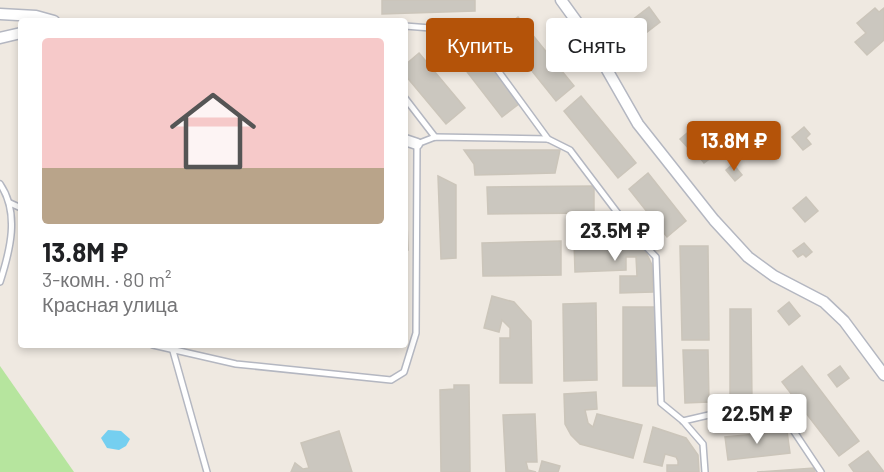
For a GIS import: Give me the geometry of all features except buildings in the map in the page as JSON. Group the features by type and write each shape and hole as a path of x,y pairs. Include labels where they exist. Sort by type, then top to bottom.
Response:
{"street":[{"path":"561,0 590,40 638,124 714,220 748,257 774,276 824,302 844,321 884,375"},
{"path":"0,14 43,18"},
{"path":"0,39 18,34"},
{"path":"408,141 417,144"}],"lane":[{"path":"408,26 469,31 548,139"},
{"path":"408,102 435,137"},
{"path":"163,348 236,364 392,380 404,372 416,333 417,144 435,137 548,139 570,150 632,232 656,257 661,403 683,421 703,444 705,472"},
{"path":"0,184 10,202 11,231 0,282"},
{"path":"10,202 18,206"},
{"path":"173,351 207,472"},
{"path":"683,421 773,400 821,472"}],"green space":[{"path":"0,366 74,472 0,472"}],"water":[{"path":"108,430 121,431 130,439 126,446 119,450 107,448 101,438"}]}
